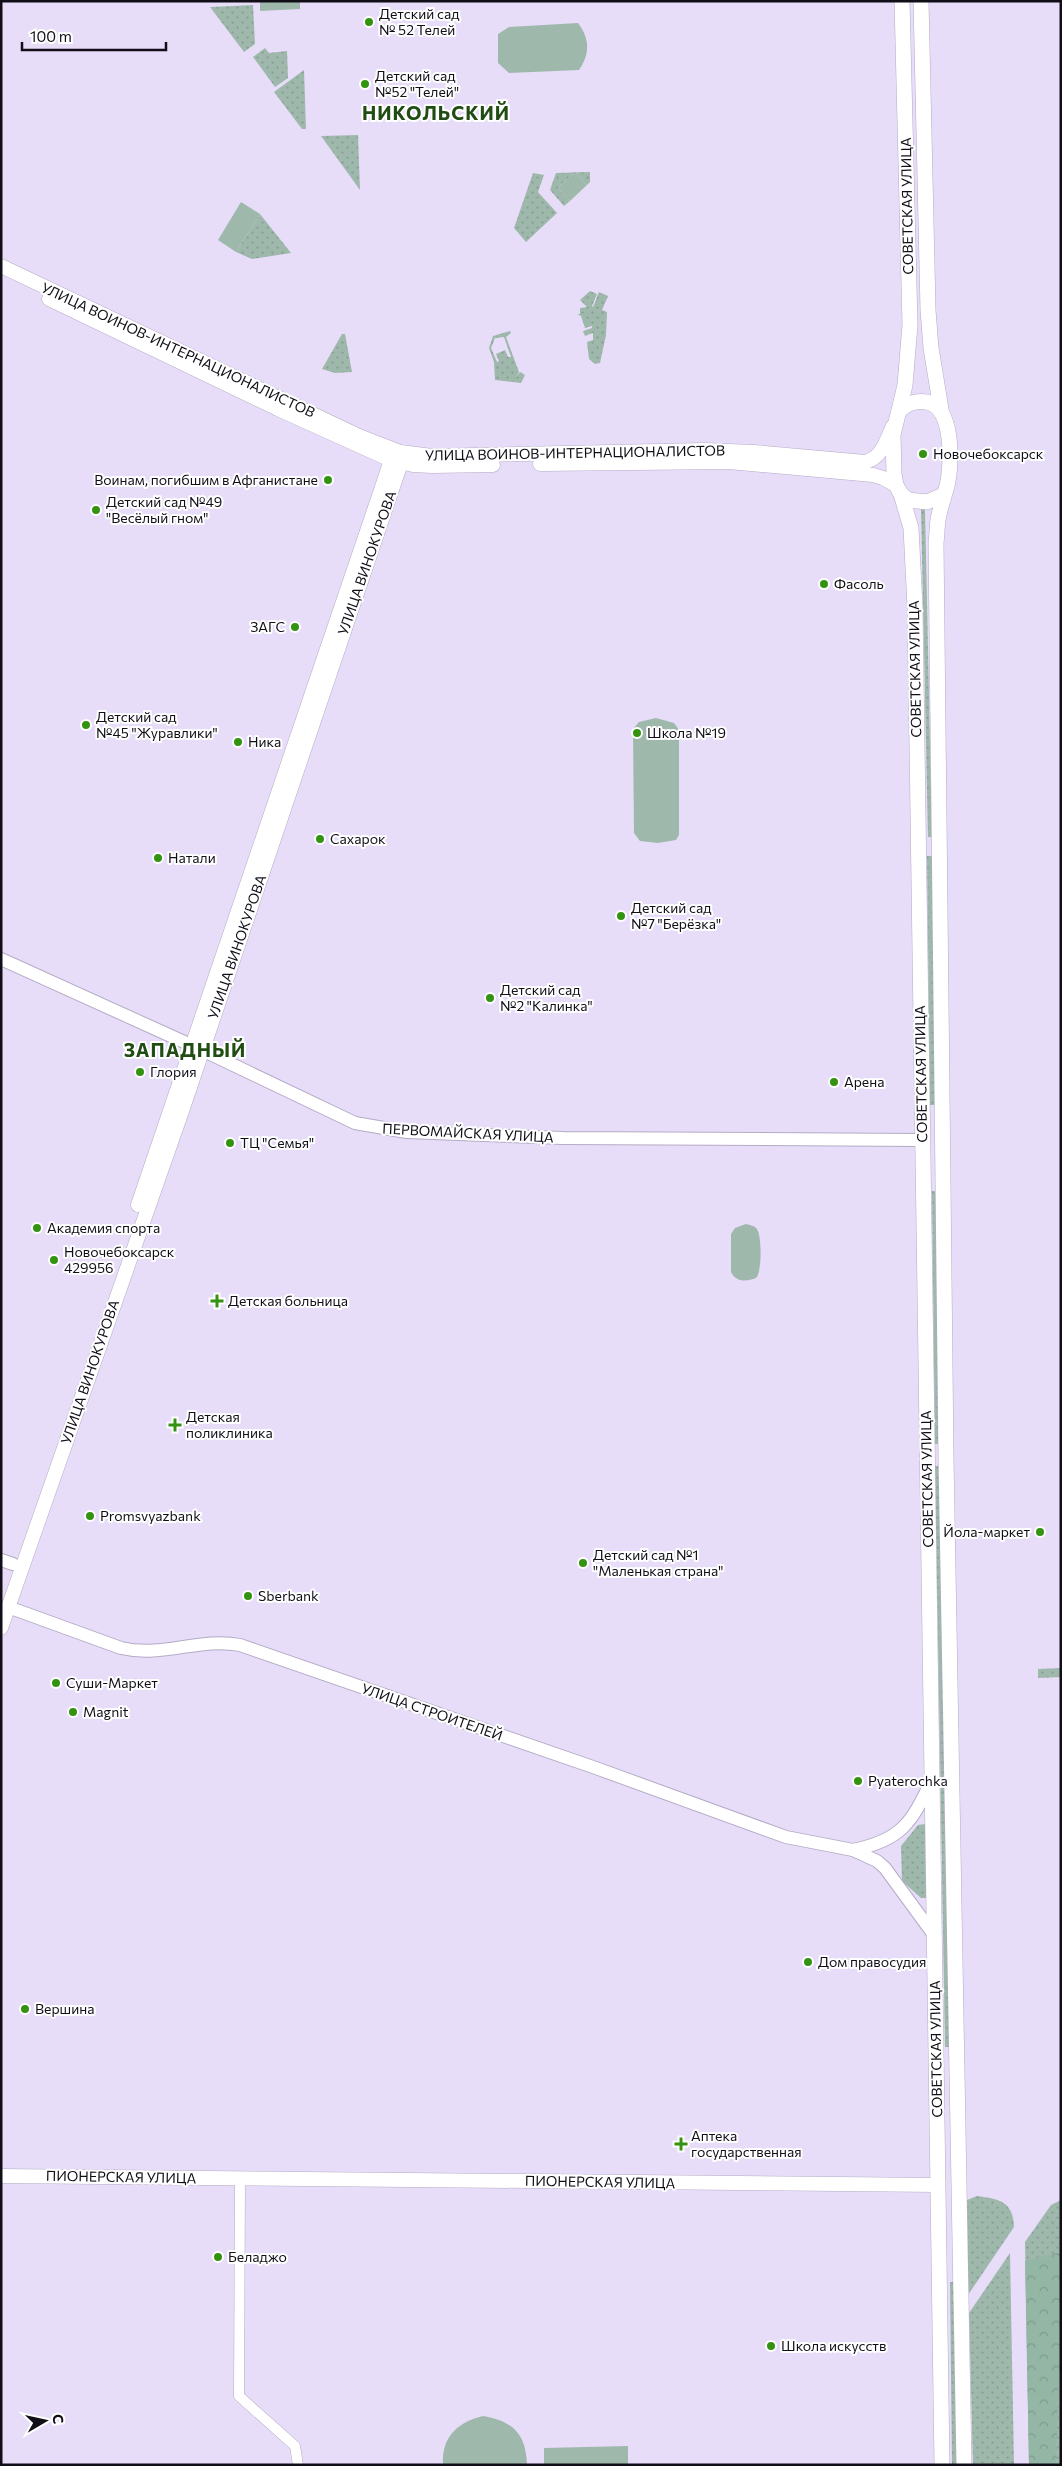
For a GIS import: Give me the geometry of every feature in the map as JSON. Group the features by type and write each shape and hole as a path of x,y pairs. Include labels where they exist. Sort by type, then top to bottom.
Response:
{"main road":[{"name":"СОВЕТСКАЯ УЛИЦА","path":"902,1 910,325 906,376 893,435 898,490 907,513 912,543 942,2465"},
{"name":"СОВЕТСКАЯ УЛИЦА","path":"921,1 928,310 932,358 941,410 948,434 949,472 943,495 936,543 946,1458 964,2465"},
{"name":"УЛИЦА ВОИНОВ-ИНТЕРНАЦИОНАЛИСТОВ","path":"1,266 135,337 398,458 432,456 625,457 729,462 873,475 883,478 898,490"},
{"name":"УЛИЦА ВОИНОВ-ИНТЕРНАЦИОНАЛИСТОВ","path":"1,276 115,327"},
{"path":"897,415 906,404 921,402 928,402 941,410"},
{"name":"УЛИЦА ВОИНОВ-ИНТЕРНАЦИОНАЛИСТОВ","path":"625,457 754,452 865,462 876,458 882,450 897,415"},
{"name":"УЛИЦА ВИНОКУРОВА","path":"1,1628 12,1564 97,1338 398,458"},
{"path":"898,490 918,502 935,500 943,495"},
{"path":"918,847 939,847"},
{"name":"ПЕРВОМАЙСКАЯ УЛИЦА","path":"922,1140 942,1140"},
{"path":"926,1458 946,1458"},
{"path":"936,2061 957,2061"},
{"name":"ПИОНЕРСКАЯ УЛИЦА","path":"1,2176 959,2186"}],"street":[{"name":"ПЕРВОМАЙСКАЯ УЛИЦА","path":"1,958 355,1123 407,1132 563,1138 922,1140"},
{"name":"УЛИЦА СТРОИТЕЛЕЙ","path":"4,1603 121,1648 138,1652 155,1652 224,1642 240,1645 593,1767 786,1837 853,1850 878,1861 885,1868 934,1935"},
{"name":"УЛИЦА СТРОИТЕЛЕЙ","path":"853,1850 877,1845 904,1827 917,1811 932,1780"},
{"path":"240,2178 239,2396 295,2446 298,2465"}],"green space":[{"path":"260,1 300,1 300,9 260,11"},
{"path":"253,5 255,44 244,52 210,7"},
{"path":"578,23 585,35 587,46 583,64 579,70 509,73 498,63 498,34 509,27"},
{"path":"265,48 269,53 287,51 288,78 275,87 253,57"},
{"path":"304,70 306,129 302,129 274,92"},
{"path":"358,135 360,190 321,136"},
{"path":"575,172 558,188 570,201 564,206 550,190 556,173"},
{"path":"575,172 590,172 590,182 587,185"},
{"path":"575,172 587,185 570,201 558,188"},
{"path":"533,173 544,175 538,192 557,213 526,242 514,228"},
{"path":"241,202 260,214 236,252 218,240"},
{"path":"260,214 291,253 252,259 236,252"},
{"path":"590,291 597,294 593,307 599,292 608,296 602,310 607,312 606,335 600,363 595,364 589,359 587,342 593,340 593,333 585,336 583,331 592,328 592,326 585,328 581,316 577,314 580,314 580,308 587,307 580,300"},
{"path":"510,331 511,333 506,337 519,372 516,377 520,372 525,375 521,383 495,380 494,362 489,348 493,336","holes":["504,337 511,357 508,357 505,350 496,354 499,361 497,362 491,348 495,338"]},
{"path":"342,334 345,334 352,372 335,373 322,369"},
{"path":"921,509 925,509 932,837 928,837"},
{"path":"656,718 674,723 679,730 679,835 676,840 658,843 640,841 634,833 633,729 639,722"},
{"path":"927,856 932,856 935,1105 930,1105"},
{"path":"932,1191 936,1191 940,1444 935,1444"},
{"path":"746,1224 754,1226 759,1233 761,1254 758,1274 756,1278 749,1280 738,1279 731,1272 731,1234 735,1228"},
{"path":"935,1466 940,1466 950,2047 945,2047"},
{"path":"1061,1668 1061,1677 1038,1678 1038,1669"},
{"path":"925,1824 927,1898 921,1898 902,1881 901,1846 918,1825"},
{"path":"977,2196 998,2200 1008,2207 1013,2218 1014,2227 968,2295 967,2200"},
{"path":"1061,2200 1061,2465 1029,2465 1025,2242 1051,2205"},
{"path":"1061,2252 1061,2370 1059,2370 1056,2465 1029,2465 1025,2261"},
{"path":"1010,2253 1014,2465 973,2465 969,2313"},
{"path":"950,2282 955,2282 957,2465 952,2465"},
{"path":"483,2416 502,2421 516,2431 524,2445 527,2465 443,2465 445,2446 453,2432 466,2422"},
{"path":"628,2446 628,2465 544,2465 544,2448"}],"place":[{"name":"Детский сад № 52 Телей","path":"369,22"},
{"name":"Детский сад №52 \"Телей\"","path":"365,84"},
{"name":"Новочебоксарск","path":"923,454"},
{"name":"Воинам, погибшим в Афганистане","path":"328,480"},
{"name":"Детский сад №49 \"Весёлый гном\"","path":"96,510"},
{"name":"Фасоль","path":"824,584"},
{"name":"ЗАГС","path":"295,627"},
{"name":"Детский сад №45 \"Журавлики\"","path":"86,725"},
{"name":"Школа №19","path":"637,733"},
{"name":"Ника","path":"238,742"},
{"name":"Сахарок","path":"320,839"},
{"name":"Натали","path":"158,858"},
{"name":"Детский сад №7 \"Берёзка\"","path":"621,916"},
{"name":"Детский сад №2 \"Калинка\"","path":"490,998"},
{"name":"Глория","path":"140,1072"},
{"name":"Арена","path":"834,1082"},
{"name":"ТЦ \"Семья\"","path":"230,1143"},
{"name":"Академия спорта","path":"37,1228"},
{"name":"Новочебоксарск 429956","path":"54,1260"},
{"name":"Детская больница","path":"217,1301"},
{"name":"Детская поликлиника","path":"175,1425"},
{"name":"Promsvyazbank","path":"90,1516"},
{"name":"Йола-маркет","path":"1040,1532"},
{"name":"Детский сад №1 \"Маленькая страна\"","path":"583,1563"},
{"name":"Sberbank","path":"248,1596"},
{"name":"Суши-Маркет","path":"56,1683"},
{"name":"Magnit","path":"73,1712"},
{"name":"Pyaterochka","path":"858,1781"},
{"name":"Дом правосудия","path":"808,1962"},
{"name":"Вершина","path":"25,2009"},
{"name":"Аптека государственная","path":"681,2144"},
{"name":"Беладжо","path":"218,2257"},
{"name":"Школа искусств","path":"771,2346"}],"district":[{"name":"НИКОЛЬСКИЙ","path":"436,113"},
{"name":"ЗАПАДНЫЙ","path":"185,1050"}]}
